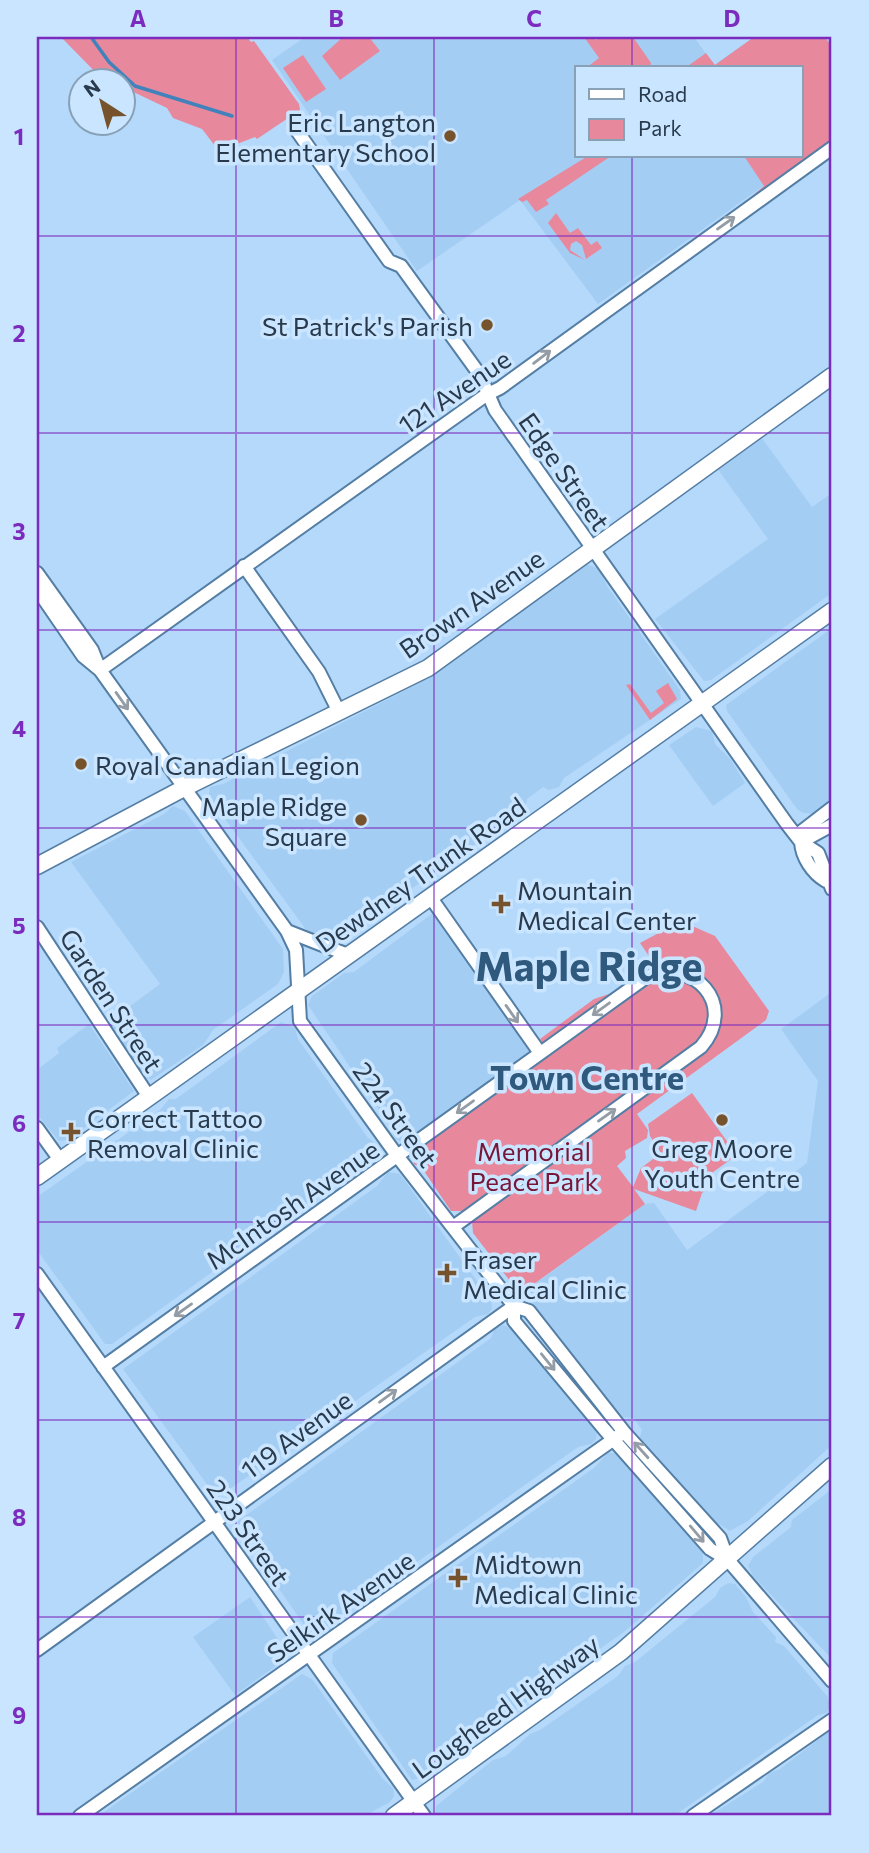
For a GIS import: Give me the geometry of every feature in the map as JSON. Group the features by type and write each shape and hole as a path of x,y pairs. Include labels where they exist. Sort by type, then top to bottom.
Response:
{"main road":[{"name":"Brown Avenue","path":"37,866 184,788 428,668 832,376"},
{"name":"Dewdney Trunk Road","path":"37,1177 832,611"},
{"name":"Lougheed Highway","path":"394,1816 596,1671 728,1560 832,1466"}],"street":[{"name":"Edge Street","path":"295,128 389,261 401,266 480,375 486,394 799,839 802,854 819,877 830,886"},
{"name":"121 Avenue","path":"100,670 486,394 500,388 832,148"},
{"path":"244,566 319,672 339,712"},
{"name":"224 Street","path":"37,573 92,650 100,670 287,931 296,950 300,1021 398,1157 514,1306 529,1311 619,1436 710,1549 728,1560 832,1681"},
{"name":"224 Street","path":"37,589 83,656 100,670"},
{"path":"799,839 832,808"},
{"path":"799,839 832,825"},
{"path":"431,898 540,1053"},
{"name":"Garden Street","path":"37,927 149,1097"},
{"path":"287,931 348,956"},
{"name":"McIntosh Avenue","path":"103,1367 653,974 672,972 691,976 704,986 712,999 712,1025 707,1041 699,1049 453,1227"},
{"path":"37,1128 60,1160"},
{"name":"223 Street","path":"37,1274 424,1816"},
{"name":"224 Street","path":"514,1306 514,1321 619,1436"},
{"name":"119 Avenue","path":"37,1650 514,1306"},
{"name":"Selkirk Avenue","path":"80,1816 619,1436"},
{"path":"693,1816 832,1720"}],"shaded area":[{"name":"Eric Langton Elementary School","path":"305,37 694,37 714,65 754,37 823,37 832,137 598,304 520,200 417,271 272,60"},
{"path":"761,437 812,507 832,493 832,593 711,680 704,681 655,619 768,539 717,468"},
{"name":"Maple Ridge Square","path":"584,563 599,569 607,586 680,690 681,699 564,778 559,787 549,790 543,787 527,799 525,810 342,937 325,941 310,935 217,808 208,802 210,787 223,784 433,676 568,578 572,569"},
{"path":"832,628 832,803 816,814 803,813 797,809 727,711 726,705"},
{"path":"696,727 712,731 715,744 731,760 745,783 713,806 669,745"},
{"path":"173,806 185,811 283,949 284,972 278,984 213,1030 203,1045 151,1080 138,1071 106,1024 160,984 71,862 164,814"},
{"path":"433,913 531,1051 403,1143 395,1139 392,1129 308,1005 312,996 344,973 354,972"},
{"path":"832,992 832,1445 748,1521 730,1531 708,1517 639,1440 642,1430 634,1418 620,1417 549,1323 521,1294 645,1204 654,1203 687,1250 807,1163 818,1081 781,1029"},
{"path":"281,1022 295,1028 298,1039 368,1138 380,1147 380,1156 372,1163 361,1165 112,1344 105,1344 37,1250 37,1197 160,1110 169,1099 176,1099"},
{"path":"89,1024 134,1091 68,1140 59,1141 37,1114 37,1070 59,1053 57,1048"},
{"path":"388,1172 400,1174 482,1288 491,1294 492,1309 488,1314 475,1317 217,1498 123,1369 377,1186"},
{"path":"503,1325 517,1331 581,1412 593,1421 597,1431 596,1439 591,1444 578,1447 318,1633 309,1632 237,1529 238,1521 491,1338 494,1330"},
{"path":"608,1453 617,1453 625,1459 631,1470 703,1553 703,1563 624,1632 567,1672 563,1679 473,1739 468,1746 434,1766 427,1776 412,1780 332,1663 333,1653 594,1468"},
{"path":"832,1489 832,1659 753,1576 748,1566 753,1557 791,1527 792,1520"},
{"path":"728,1583 735,1584 746,1597 753,1612 776,1637 775,1642 784,1646 827,1696 830,1705 827,1713 818,1715 674,1816 435,1816 436,1806 493,1760 506,1756 530,1734 540,1730 618,1676 625,1666 635,1662 715,1597 720,1588"},
{"path":"250,1597 287,1653 283,1661 235,1695 193,1637"},
{"path":"302,1674 312,1679 382,1778 393,1788 394,1796 390,1802 364,1816 98,1816"},
{"path":"832,1729 832,1816 709,1816 763,1782 769,1773 780,1769"}],"green space":[{"path":"61,37 247,37 251,42 254,41 299,104 300,110 257,139 255,137 219,151 202,129 173,118 167,108 136,93 136,66 89,66"},
{"path":"343,37 369,37 380,51 340,80 322,56"},
{"path":"584,37 593,37 596,40 601,37 633,37 651,63 650,66 589,66 599,58"},
{"path":"754,37 825,37 832,47 832,142 736,210 764,186 745,158 802,158 802,66 688,66 706,53 715,65"},
{"path":"303,55 326,89 306,102 283,68"},
{"path":"585,158 608,158 546,200 549,204 536,212 527,200 522,202 518,199"},
{"path":"556,213 570,233 578,228 591,245 597,241 602,248 586,259 582,245 576,241 571,244 570,250 585,260 570,253 548,223"},
{"path":"668,683 677,699 650,720 626,685 630,684 651,713 664,703 656,691"},
{"name":"Memorial Peace Park","path":"681,921 715,936 769,1011 766,1020 637,1114 648,1130 647,1138 625,1151 626,1158 617,1166 633,1187 641,1168 661,1153 650,1136 648,1124 692,1093 737,1155 709,1175 715,1184 702,1193 696,1211 634,1189 645,1204 520,1294 473,1233 472,1221 466,1211 451,1211 422,1168 414,1164 413,1154 548,1051 540,1039 594,999 618,991 651,959 640,943"}],"waterway":[{"path":"91,37 109,62 135,86 232,116"}],"place":[{"name":"Eric Langton Elementary School","path":"450,136"},
{"name":"St Patrick's Parish","path":"487,325"},
{"name":"Royal Canadian Legion","path":"81,764"},
{"name":"Maple Ridge Square","path":"361,820"},
{"name":"Mountain Medical Center","path":"501,904"},
{"name":"Greg Moore Youth Centre","path":"722,1120"},
{"name":"Correct Tattoo Removal Clinic","path":"71,1132"},
{"name":"Fraser Medical Clinic","path":"447,1273"},
{"name":"Midtown Medical Clinic","path":"458,1578"}],"district":[{"name":"Maple Ridge","path":"589,964"},
{"name":"Town Centre","path":"587,1076"}]}
